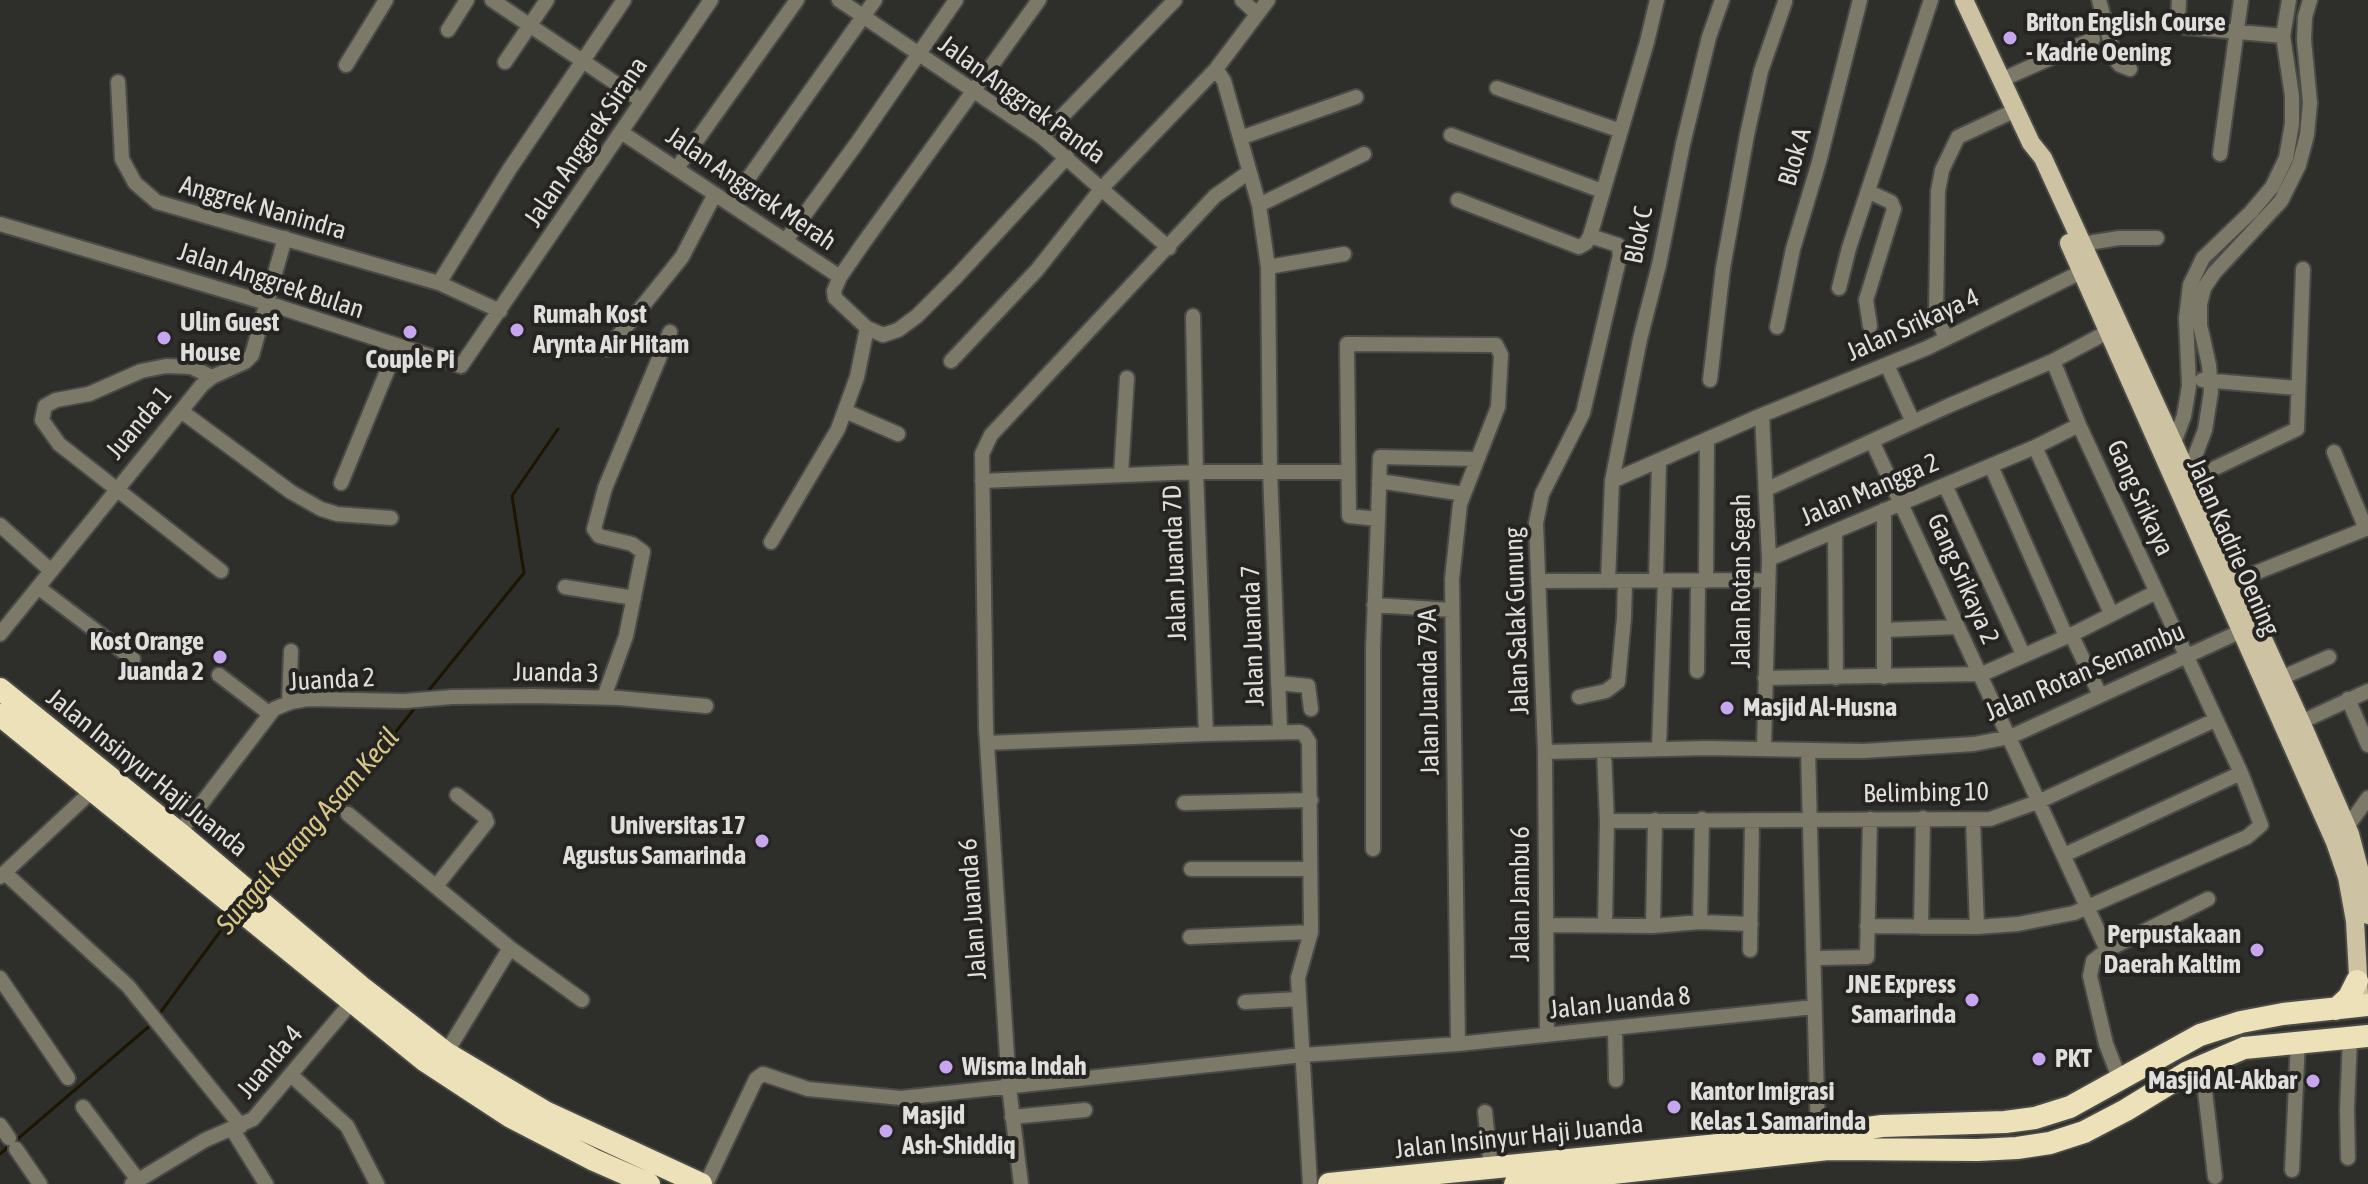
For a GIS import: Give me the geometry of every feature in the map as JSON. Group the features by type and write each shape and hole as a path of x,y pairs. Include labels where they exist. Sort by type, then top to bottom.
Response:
{"highway":[{"name":"Jalan Insinyur Haji Juanda","path":"0,689 179,833 215,876"},
{"name":"Jalan Insinyur Haji Juanda","path":"0,715 93,790 215,876 266,920 351,1003 424,1060 492,1106 598,1150 704,1184"},
{"name":"Jalan Insinyur Haji Juanda","path":"266,920 361,987 446,1053 649,1184"},
{"path":"2336,1009 2349,997 2357,981"},
{"name":"Jalan Insinyur Haji Juanda","path":"1329,1184 1491,1168 1579,1181 1825,1139 1882,1126 1968,1124 2035,1118 2070,1107 2200,1035 2241,1022 2283,1014 2336,1009 2366,1011"},
{"path":"1825,1139 2004,1135 2063,1127 2215,1044 2254,1032 2366,1011"},
{"name":"Jalan Insinyur Haji Juanda","path":"1515,1184 1544,1177 1825,1139 1978,1150 2050,1143 2098,1125 2202,1065 2244,1048 2360,1038"}],"main road":[{"name":"Jalan Kadrie Oening","path":"1964,0 2082,244 2166,462 2249,628 2335,842 2347,877 2355,921 2357,981 2366,1011"},
{"name":"Jalan Kadrie Oening","path":"2031,143 2034,161 2081,272 2174,444 2235,581 2249,628 2281,678 2347,827 2365,891 2368,915"}],"street":[{"path":"346,65 386,0"},
{"path":"448,30 467,0"},
{"path":"492,0 642,101"},
{"path":"505,62 547,0"},
{"path":"439,283 509,170 624,0"},
{"name":"Jalan Anggrek Sirana","path":"500,311 711,0"},
{"path":"677,168 797,0"},
{"name":"Jalan Anggrek Panda","path":"839,0 1042,137 1169,248"},
{"path":"730,204 875,0"},
{"path":"786,240 956,0"},
{"path":"837,284 1039,0"},
{"path":"1042,137 1175,0"},
{"path":"1242,0 1256,13"},
{"path":"951,361 1037,270 1102,188 1216,69 1268,0"},
{"path":"1458,200 1579,247 1590,236 1657,0"},
{"name":"Blok C","path":"1608,581 1612,481 1680,159 1709,37 1722,0"},
{"name":"Blok A","path":"1777,327 1793,249 1819,162 1860,0"},
{"path":"1839,288 1849,248 1931,0"},
{"path":"2099,0 2115,59 2130,69"},
{"path":"2179,0 2178,20 2184,27 2283,36"},
{"path":"2220,154 2241,0"},
{"path":"2166,462 2184,416 2189,379 2186,300 2196,269 2272,187 2286,158 2292,124 2292,96 2283,36 2289,0"},
{"path":"2188,474 2205,430 2211,392 2200,325 2204,288 2214,273 2281,201 2299,165 2318,103 2304,40 2305,17 2310,0"},
{"path":"1710,380 1723,268 1747,135 1761,71 1784,1"},
{"path":"2001,80 2093,39"},
{"name":"Jalan Juanda 7","path":"1216,69 1224,81 1259,205 1268,267 1270,471 1280,730 1302,732 1307,737 1311,800 1311,932 1299,973 1310,1184"},
{"name":"Anggrek Nanindra","path":"118,82 122,159 141,190 163,205 439,283 500,311"},
{"path":"1497,88 1621,131"},
{"path":"1240,138 1356,97"},
{"path":"1946,338 1936,315 1938,191 1942,170 1958,137 2016,110"},
{"name":"Jalan Anggrek Merah","path":"621,132 786,240 837,284 837,301 867,328"},
{"path":"1451,135 1602,191"},
{"path":"1259,205 1364,154"},
{"path":"771,542 838,429 857,377 867,328 885,335 912,320 1067,157"},
{"path":"1169,248 1215,196 1249,172"},
{"path":"1869,192 1891,202 1894,209 1868,290 1866,300 1870,326"},
{"path":"608,349 679,261 715,194"},
{"name":"Jalan Anggrek Bulan","path":"0,224 267,303 461,366 500,311"},
{"name":"Jalan Salak Gunung","path":"1545,752 1537,510 1583,413 1620,255 1618,245 1590,236"},
{"name":"Juanda 1","path":"0,634 181,411 212,377 249,358 255,348 285,238"},
{"path":"2082,244 2119,238 2157,238"},
{"name":"Jalan Juanda 6","path":"1021,1184 1009,1087 986,735 982,454 991,435 1169,248"},
{"path":"1268,267 1344,254"},
{"path":"2215,468 2297,429 2303,269"},
{"name":"Jalan Srikaya 4","path":"1612,481 1762,415 1887,365 2081,272"},
{"name":"Jalan Juanda 7D","path":"1193,316 1206,734"},
{"path":"1767,489 2053,361 2114,329"},
{"path":"604,697 626,636 643,552 632,544 599,536 594,529 605,488 670,332"},
{"name":"Jalan Juanda 79A","path":"1347,472 1347,344 1423,343 1496,345 1499,348 1498,407 1464,494 1455,542 1452,610 1458,1044"},
{"path":"341,483 397,347"},
{"name":"Gang Srikaya","path":"2053,361 2079,425 2261,820 2258,830 2247,837 2089,908"},
{"path":"1887,365 1913,422"},
{"path":"212,377 191,367 166,366 141,371 89,394 56,400 45,406 42,420 59,444 221,571"},
{"path":"1121,474 1127,378"},
{"path":"2189,379 2297,388"},
{"path":"181,411 291,492 321,509 337,514 391,518"},
{"path":"845,411 898,434"},
{"name":"Jalan Rotan Segah","path":"1762,415 1769,559 1764,748"},
{"name":"Jalan Mangga 2","path":"1769,559 2035,447 2079,425"},
{"path":"1697,671 1707,439"},
{"name":"Gang Srikaya 2","path":"1872,441 2107,950"},
{"path":"2035,447 2111,613"},
{"path":"2235,581 2367,528 2334,452"},
{"path":"1373,849 1374,605 1380,457 1477,459"},
{"path":"1659,462 1659,748"},
{"path":"1991,466 2068,635 2100,695"},
{"path":"982,481 1196,472 1347,472 1349,515 1378,519"},
{"path":"1379,481 1464,494"},
{"path":"1945,485 2023,654"},
{"path":"1884,510 1884,677"},
{"path":"0,525 50,570"},
{"path":"1835,531 1836,678"},
{"path":"1538,581 1768,580"},
{"path":"1579,697 1606,691 1618,682 1625,581"},
{"path":"565,587 634,598"},
{"path":"39,588 133,659"},
{"path":"1765,678 1979,675 2156,592"},
{"path":"1374,605 1452,610"},
{"path":"1884,630 1958,627"},
{"name":"Jalan Rotan Semambu","path":"1545,752 1659,748 1907,749 1974,744 2010,737 2249,628"},
{"path":"289,703 291,651"},
{"path":"2281,678 2329,657"},
{"path":"219,675 270,714"},
{"path":"1278,683 1308,686 1311,709"},
{"path":"2301,722 2368,691"},
{"name":"Juanda 3","path":"405,701 452,697 604,697 706,706"},
{"name":"Juanda 2","path":"179,833 277,707 308,699 405,701"},
{"path":"2348,699 2368,745"},
{"name":"Belimbing 10","path":"1607,821 1809,818 1973,820 2007,815 2215,720"},
{"path":"986,735 1206,734 1280,730"},
{"path":"1808,750 1814,1007 1825,1139"},
{"path":"1604,751 1607,821 1605,926"},
{"name":"Jalan Jambu 6","path":"1545,752 1547,1035"},
{"path":"2064,855 2241,773"},
{"path":"93,790 3,875 117,974 157,1020 236,1128 266,1184"},
{"path":"437,885 487,822 457,795"},
{"path":"2347,827 2368,798"},
{"path":"1184,803 1311,800"},
{"path":"348,814 510,948 582,1000"},
{"path":"1921,927 1923,818"},
{"path":"1700,922 1702,819"},
{"path":"1820,958 1866,958 1870,819"},
{"path":"1653,926 1655,820"},
{"path":"1750,950 1752,820"},
{"path":"1973,820 1977,927"},
{"path":"1191,869 1310,869"},
{"path":"2120,1080 2106,1044 2090,976 2093,961 2107,950 2208,899"},
{"path":"1867,926 1977,927 2040,920 2089,908"},
{"path":"1546,925 1751,924"},
{"path":"1190,937 1311,932"},
{"path":"446,1053 510,948"},
{"path":"0,978 68,1078"},
{"path":"1245,1002 1299,999"},
{"name":"Juanda 4","path":"135,1183 205,1140 256,1117 351,1003"},
{"name":"Jalan Juanda 8","path":"1303,1055 1458,1044 1814,1007"},
{"path":"1615,1028 1616,1080"},
{"path":"2348,1158 2347,1109 2360,1038"},
{"path":"2292,1170 2298,1041"},
{"path":"704,1184 756,1079 763,1074 808,1089 875,1098 901,1098 1303,1055"},
{"path":"2202,1065 2215,1177"},
{"path":"291,1075 347,1126 377,1184"},
{"path":"83,1107 135,1183"},
{"path":"1012,1117 1085,1110"},
{"path":"1485,1112 1491,1168"},
{"path":"0,1125 40,1184"}],"waterway":[{"name":"Sungai Karang Asam Kecil","path":"425,695 524,573 512,496 558,429"},
{"name":"Sungai Karang Asam Kecil","path":"258,888 338,804 418,704"},
{"name":"Sungai Karang Asam Kecil","path":"157,1017 233,914"},
{"name":"Sungai Karang Asam Kecil","path":"0,1154 153,1023"}],"place":[{"name":"Briton English Course - Kadrie Oening","path":"2010,38"},
{"name":"Rumah Kost Arynta Air Hitam","path":"517,330"},
{"name":"Couple Pi","path":"410,332"},
{"name":"Ulin Guest House","path":"164,338"},
{"name":"Kost Orange Juanda 2","path":"220,657"},
{"name":"Masjid Al-Husna","path":"1727,708"},
{"name":"Universitas 17 Agustus Samarinda","path":"762,841"},
{"name":"Perpustakaan Daerah Kaltim","path":"2257,950"},
{"name":"JNE Express Samarinda","path":"1972,1000"},
{"name":"PKT","path":"2039,1059"},
{"name":"Wisma Indah","path":"946,1067"},
{"name":"Masjid Al-Akbar","path":"2313,1081"},
{"name":"Kantor Imigrasi Kelas 1 Samarinda","path":"1674,1107"},
{"name":"Masjid Ash-Shiddiq","path":"886,1131"}]}
